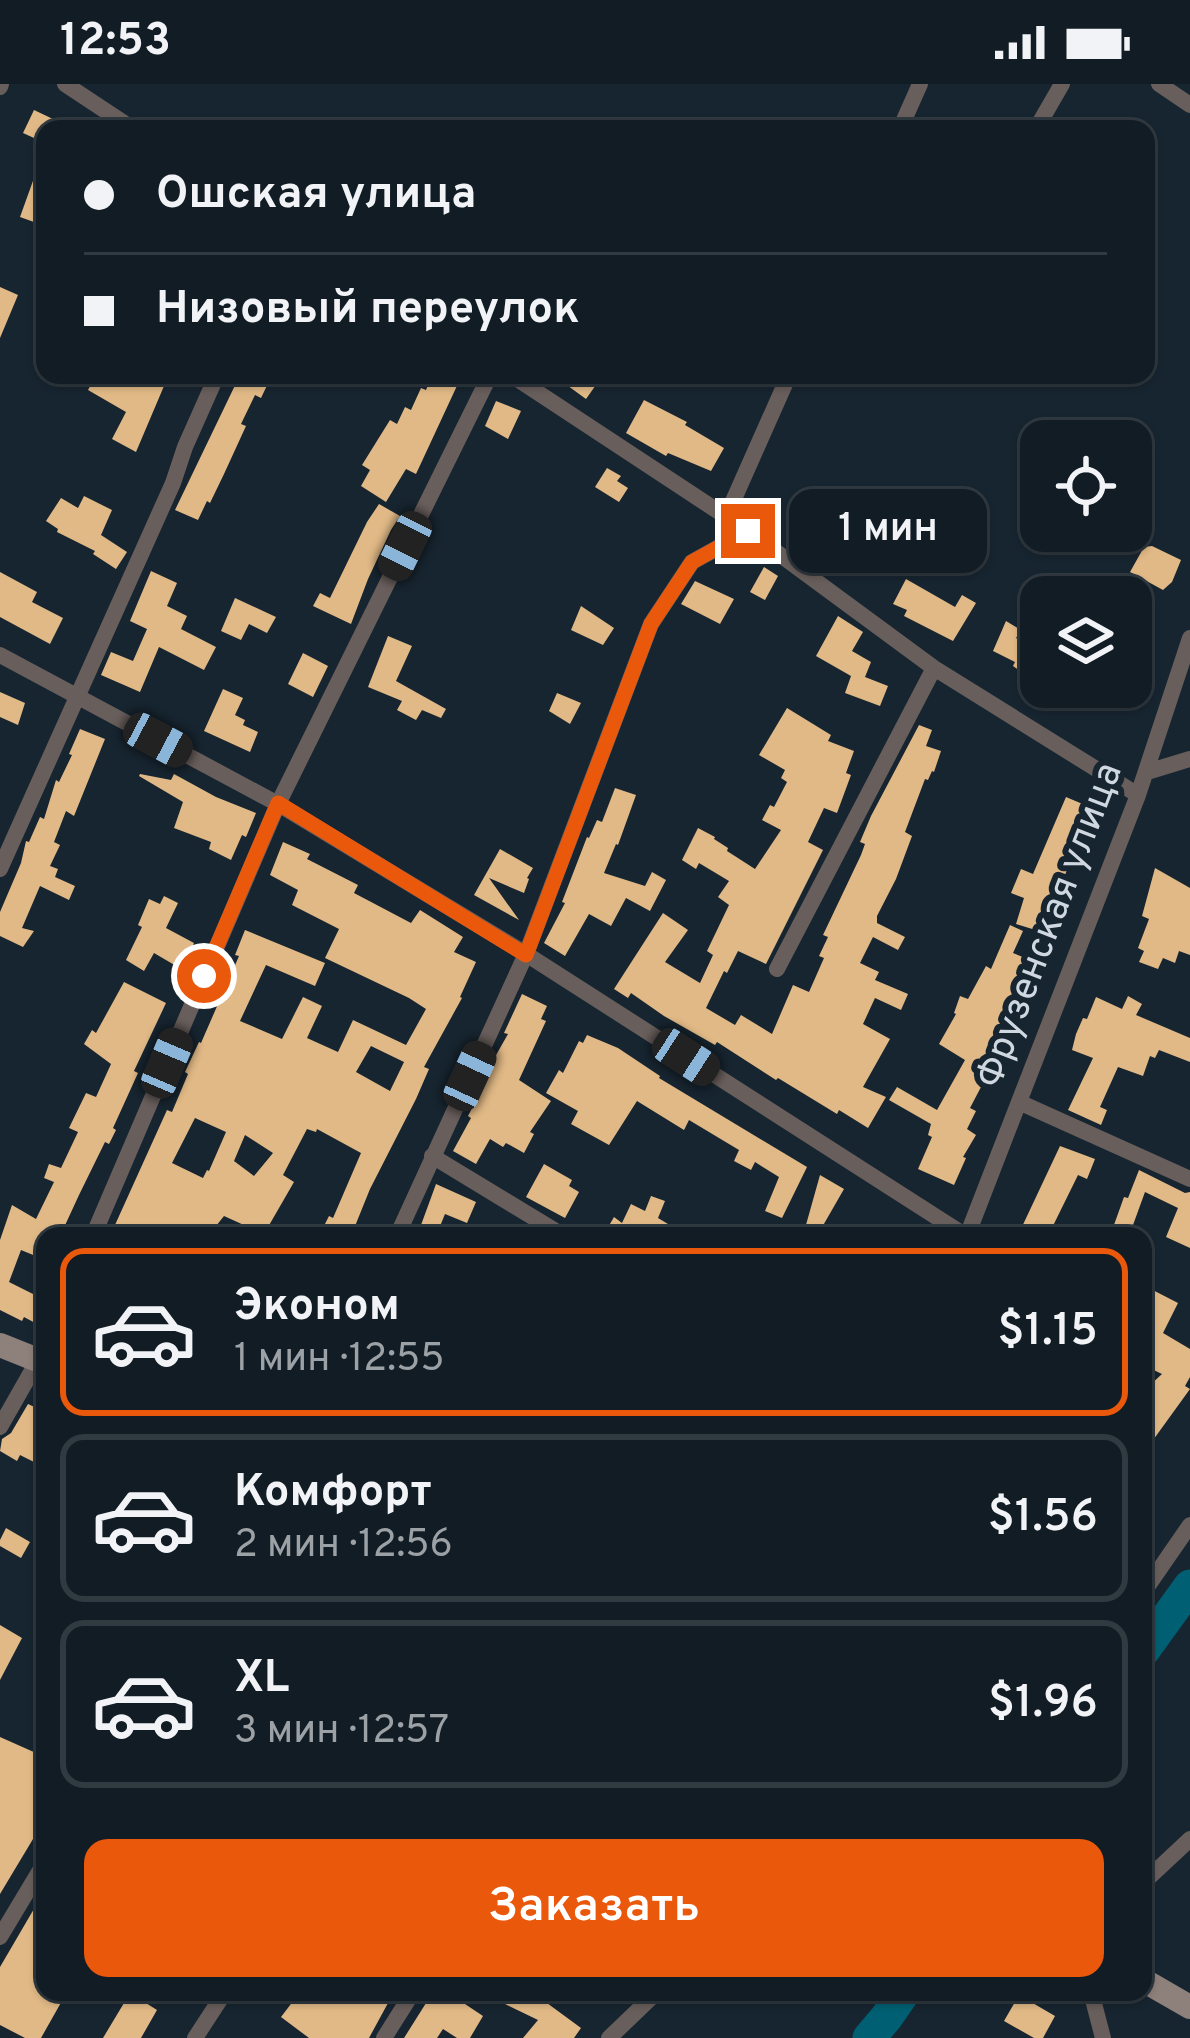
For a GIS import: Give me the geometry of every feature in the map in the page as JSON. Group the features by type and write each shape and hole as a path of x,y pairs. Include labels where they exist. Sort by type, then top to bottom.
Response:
{"main road":[{"path":"0,1345 36,1355"},
{"path":"1152,1985 1190,2008"}],"street":[{"path":"64,84 119,120"},
{"path":"904,120 920,84"},
{"path":"1041,120 1062,84"},
{"path":"1159,84 1190,105"},
{"path":"0,869 213,384"},
{"path":"97,1227 278,803 486,384"},
{"path":"525,384 748,531 934,668 1138,795"},
{"path":"726,517 785,384"},
{"path":"401,1227 526,955 651,624 692,562 748,531"},
{"name":"Фрузенская улица","path":"970,1227 1147,772 1190,638"},
{"path":"0,655 278,803 952,1227"},
{"path":"777,969 934,668"},
{"path":"1147,772 1190,759"},
{"path":"1019,1102 1190,1179"},
{"path":"432,1156 549,1227"},
{"path":"0,1427 36,1368"},
{"path":"1152,1580 1190,1525"},
{"path":"1152,1874 1190,1839"},
{"path":"0,1937 36,1877"},
{"path":"195,2038 219,2001"},
{"path":"384,2038 407,2001"},
{"path":"609,2038 648,2001"},
{"path":"1093,2001 1102,2038"}],"building":[{"path":"34,110 55,120 36,120 36,139 23,133"},
{"path":"36,172 36,223 20,217"},
{"path":"0,287 18,295 0,338"},
{"path":"91,384 164,386 136,452 112,439 126,412 88,390"},
{"path":"236,384 268,384 261,398 255,395 241,424 246,426 198,520 175,510"},
{"path":"428,384 458,384 416,474 406,469 386,502 361,486 370,470 362,465 390,420 397,424 405,407 411,410 421,388 426,390"},
{"path":"565,384 597,384 586,399"},
{"path":"644,400 724,448 711,471 666,456 626,433"},
{"path":"496,401 521,411 508,439 485,426"},
{"path":"607,468 621,476 617,481 628,488 619,502 595,487"},
{"path":"84,496 112,510 101,535 127,552 116,569 46,521 61,498 78,508"},
{"path":"379,504 400,516 351,624 313,606 320,593 330,598"},
{"path":"1152,546 1181,560 1172,582 1163,590 1152,584 1152,576 1130,572 1141,552 1152,552"},
{"path":"764,567 778,576 765,600 750,592"},
{"path":"151,571 177,583 167,606 187,616 181,629 216,647 204,670 159,647 140,692 101,675 111,652 133,661 147,629 130,621"},
{"path":"0,572 37,592 32,602 63,618 50,644 0,617"},
{"path":"906,579 955,607 962,595 976,603 953,641 904,616 907,610 893,604"},
{"path":"695,581 734,599 720,624 681,604"},
{"path":"235,598 276,617 267,633 249,624 241,640 221,631"},
{"path":"581,606 614,628 603,645 571,630"},
{"path":"838,616 863,632 852,651 871,662 865,677 888,686 880,706 845,693 851,676 816,656"},
{"path":"1006,621 1020,629 1016,638 1020,640 1020,671 1013,666 1015,662 993,651"},
{"path":"388,636 412,646 396,681 446,709 441,718 422,710 416,720 397,710 402,701 368,687"},
{"path":"303,653 328,666 313,697 288,684"},
{"path":"223,689 243,698 235,715 258,732 250,752 204,731"},
{"path":"0,692 25,703 18,725 0,717"},
{"path":"557,693 581,703 570,724 549,711"},
{"path":"787,708 831,735 828,741 854,751 846,773 851,775 837,813 824,808 808,842 823,850 766,964 738,951 706,1008 735,1025 741,1015 772,1034 793,985 809,992 824,958 819,956 828,937 823,935 865,844 860,842 919,725 932,730 926,746 941,751 934,772 925,779 905,832 912,836 877,916 877,923 905,937 898,950 873,937 860,963 879,972 875,980 908,994 901,1010 875,998 863,1024 890,1039 863,1087 886,1097 868,1128 776,1080 631,993 628,998 614,989 663,913 688,930 665,962 700,983 713,955 707,951 729,905 718,897 729,881 699,863 696,869 682,860 698,828 755,869 781,830 762,820 787,782 781,778 785,770 759,755"},
{"path":"80,729 105,739 74,816 66,811 54,842 60,845 50,866 58,869 55,877 75,886 69,900 40,886 22,928 34,931 23,947 0,936 0,912 26,841 40,817 44,819"},
{"path":"140,774 171,780 174,774 256,813 231,860 209,849 211,842 174,828 183,802"},
{"path":"615,788 636,795 604,873 645,886 652,872 666,880 650,911 626,898 611,926 589,914 565,956 544,943 565,903 587,837 597,820 602,822"},
{"path":"1066,797 1092,808 1042,932 1016,924 1024,898 1011,893 1021,869 1033,874"},
{"path":"283,842 358,885 354,893 411,923 420,910 463,937 454,952 476,962 355,1227 324,1227 329,1216 333,1218 361,1153 317,1129 307,1129 283,1175 294,1182 268,1227 248,1227 224,1216 215,1227 114,1227 167,1110 172,1112 185,1072 239,956 235,955 245,930 325,963 315,986 266,965 240,1021 282,1039 303,997 322,1006 307,1038 338,1052 353,1020 406,1045 426,1009 325,958 339,929 292,905 298,890 270,875","holes":["371,1046 404,1062 390,1091 356,1072","195,1118 226,1132 203,1178 172,1163","245,1135 273,1153 254,1176 234,1161"]},
{"path":"500,849 533,868 524,893 489,878 519,920 474,895"},
{"path":"1155,868 1190,888 1190,955 1179,951 1175,963 1163,958 1158,969 1139,962 1144,951 1138,948 1149,919 1142,916"},
{"path":"164,896 178,903 166,928 194,943 183,970 154,953 144,971 126,960 149,899 160,904"},
{"path":"1010,925 1023,931 1013,953 1030,960 992,1066 970,1108 976,1111 967,1129 976,1135 954,1185 918,1169 932,1137 928,1135 931,1124 889,1100 897,1087 937,1110 965,1060 939,1044 960,996 968,999 986,966 991,969"},
{"path":"124,982 166,1003 134,1071 138,1073 116,1130 109,1144 105,1142 64,1227 36,1227 36,1256 21,1250 9,1282 36,1296 36,1323 24,1317 22,1321 0,1310 0,1240 12,1205 36,1219 54,1182 44,1178 49,1164 61,1168 78,1132 69,1128 86,1093 96,1097 111,1064 84,1044 92,1030 96,1033"},
{"path":"522,994 547,1006 541,1019 546,1021 519,1080 551,1101 530,1132 534,1134 524,1153 490,1139 476,1164 453,1151"},
{"path":"1128,996 1142,1004 1136,1015 1190,1038 1190,1062 1159,1050 1155,1058 1150,1056 1143,1076 1118,1067 1100,1107 1107,1110 1101,1125 1068,1110 1093,1058 1072,1050 1096,997 1122,1009"},
{"path":"587,1035 618,1048 807,1167 782,1218 765,1211 779,1177 755,1162 751,1170 734,1161 739,1150 689,1120 684,1130 637,1101 609,1145 571,1124 578,1111 546,1093"},
{"path":"1060,1146 1095,1159 1087,1179 1078,1175 1052,1227 1022,1227"},
{"path":"544,1164 572,1180 569,1186 579,1192 565,1218 526,1197"},
{"path":"1139,1170 1190,1192 1190,1248 1166,1237 1178,1208 1145,1192 1132,1227 1113,1227 1124,1197 1128,1198"},
{"path":"820,1175 844,1189 822,1227 805,1227"},
{"path":"436,1184 476,1202 467,1223 445,1214 440,1227 420,1227"},
{"path":"651,1196 665,1201 658,1218 673,1227 608,1227 614,1217 622,1223 631,1204 645,1211"},
{"path":"1152,1290 1178,1303 1163,1333 1190,1349 1190,1377 1185,1386 1190,1389 1152,1442 1152,1383 1162,1374 1152,1369"},
{"path":"28,1404 36,1408 36,1463 20,1455 17,1461 0,1451 2,1439 11,1433"},
{"path":"6,1528 30,1542 21,1558 0,1546"},
{"path":"0,1625 22,1638 0,1680"},
{"path":"0,1737 36,1753 36,1834 0,1894"},
{"path":"36,1905 36,2001 62,2001 41,2038 25,2038 0,2025 0,1967"},
{"path":"125,2001 143,2001 157,2010 141,2038 103,2038"},
{"path":"293,2001 389,2001 369,2038 309,2038 281,2017"},
{"path":"427,2001 463,2001 483,2016 470,2038 457,2038 443,2029 437,2038 404,2038"},
{"path":"544,2001 581,2028 574,2038 523,2038 538,2020 505,2004"},
{"path":"1016,2001 1029,2001 1055,2016 1043,2038 1004,2021"}],"waterway":[{"path":"1152,1639 1190,1586"},
{"path":"869,2038 898,2001"}],"route":[{"path":"204,976 278,803 526,955 651,624 692,562 748,531"}]}
